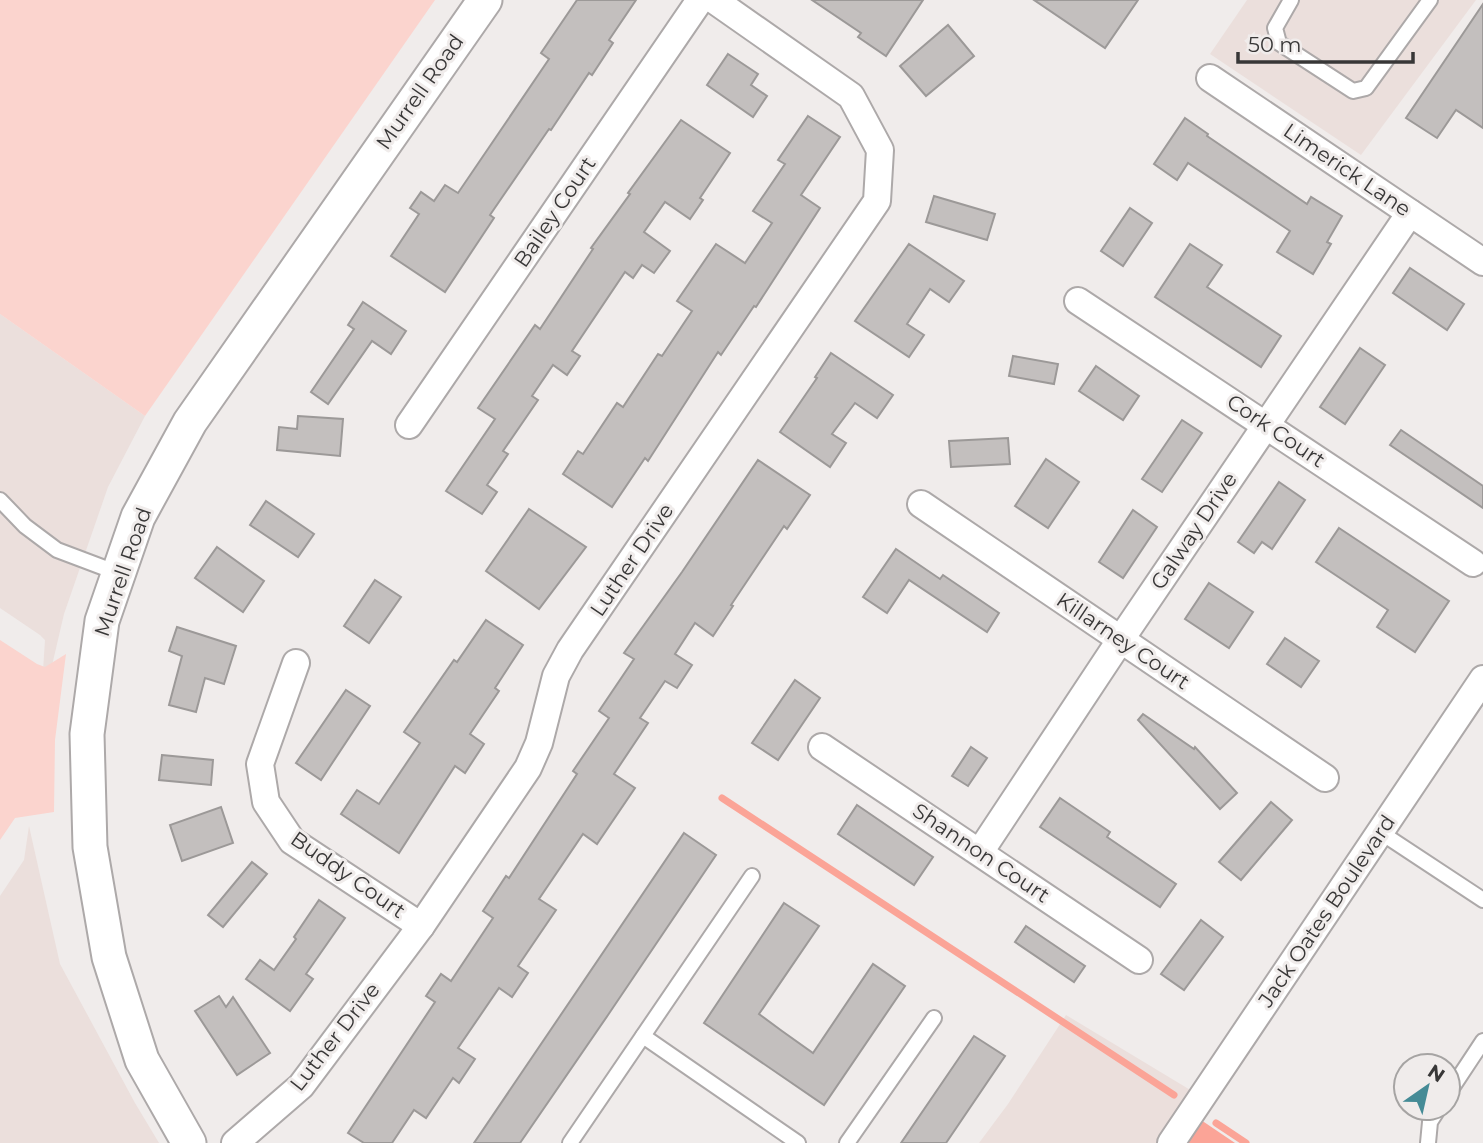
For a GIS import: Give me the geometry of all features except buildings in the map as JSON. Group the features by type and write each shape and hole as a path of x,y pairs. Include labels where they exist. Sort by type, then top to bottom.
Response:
{"street":[{"name":"Murrell Road","path":"189,1143 142,1060 109,957 90,847 88,721 102,621 138,517 190,422 485,0"},
{"name":"Bailey Court","path":"410,425 700,0"},
{"name":"Luther Drive","path":"234,1143 300,1086 421,926 528,768 539,743 556,676 570,650 877,201 880,150 851,96 714,0"},
{"name":"Limerick Lane","path":"1210,78 1483,262"},
{"name":"Galway Drive","path":"980,852 1410,212"},
{"name":"Cork Court","path":"1078,301 1473,563"},
{"name":"Killarney Court","path":"921,504 1325,778"},
{"name":"Buddy Court","path":"296,663 260,764 266,802 292,841 421,926"},
{"name":"Jack Oates Boulevard","path":"1171,1143 1483,679"},
{"name":"Shannon Court","path":"822,747 1139,960"}],"lane":[{"path":"1291,0 1275,28 1279,43 1353,92 1366,88 1430,0"},
{"path":"0,500 25,526 57,550 118,573"},
{"path":"1380,832 1483,900"},
{"path":"570,1143 752,876"},
{"path":"847,1143 934,1018"},
{"path":"643,1036 798,1143"},
{"path":"1462,1073 1483,1041"},
{"path":"1428,1143 1430,1122"}],"shaded area":[{"path":"0,0 435,0 145,416 0,314"},
{"path":"1247,0 1476,0 1361,155 1210,54"},
{"path":"0,314 145,416 108,487 64,614 40,717 45,640 0,608"},
{"path":"0,640 45,667 66,654 55,740 54,812 15,818 0,840"},
{"path":"29,826 60,964 159,1143 0,1143 0,896 24,860"},
{"path":"1066,1015 1192,1091 1157,1143 979,1143"},
{"path":"1201,1120 1235,1143 1186,1143"}],"waterway":[{"path":"722,798 1174,1095"},
{"path":"1216,1123 1246,1143"}]}
